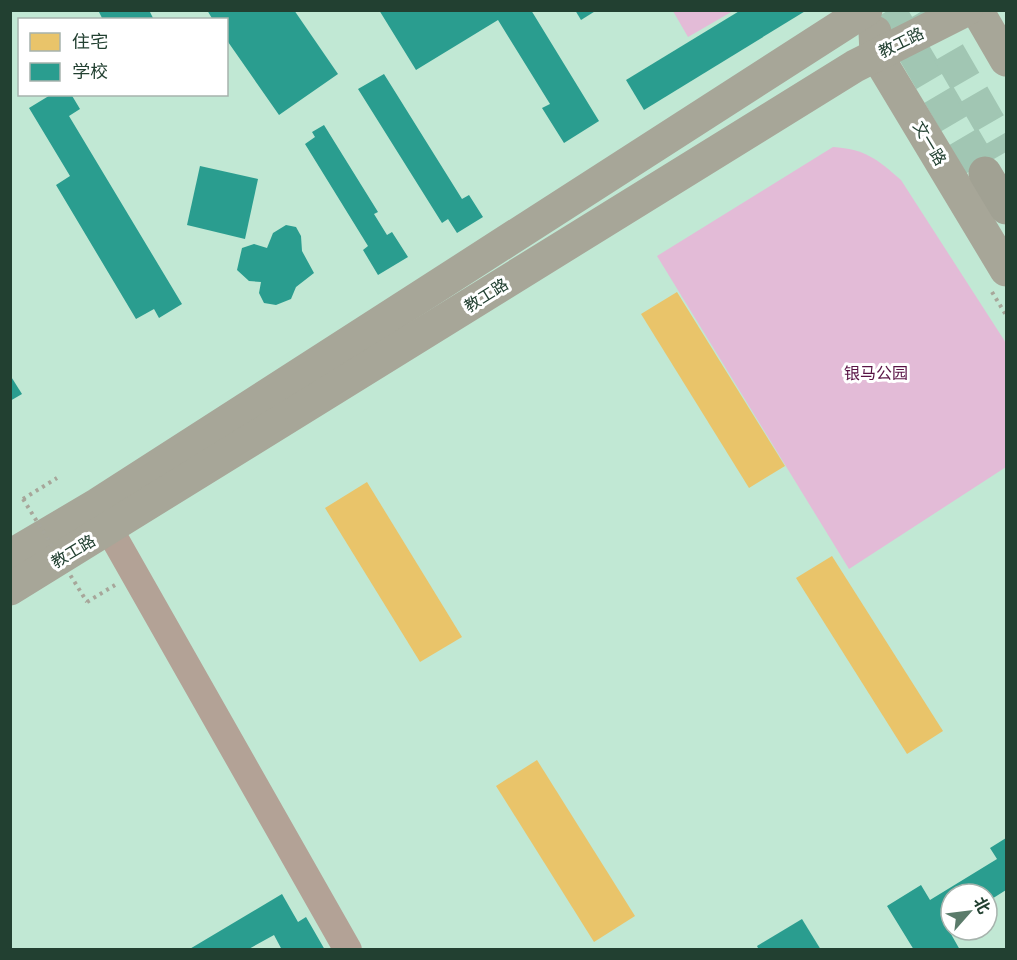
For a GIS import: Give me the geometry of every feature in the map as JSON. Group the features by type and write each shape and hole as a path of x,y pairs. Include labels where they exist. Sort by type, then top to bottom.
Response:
{"highway":[{"path":"985,173 1006,208"}],"main road":[{"name":"教工路","path":"10,556 108,498 866,10"},
{"name":"文一路","path":"874,10 876,54 1006,270"},
{"name":"教工路","path":"10,589 876,54 966,10"},
{"path":"976,10 1006,60"}],"street":[{"path":"109,529 348,950"}],"path":[{"path":"57,478 23,499 87,602 134,573"}],"green space":[{"path":"673,11 733,11 688,37"},
{"name":"银马公园","path":"833,147 854,150 870,156 901,180 1006,343 1006,467 849,569 657,256"}],"building: 住宅":[{"path":"677,292 785,466 749,488 641,314"},
{"path":"367,482 462,637 420,662 325,508"},
{"path":"832,556 943,731 907,754 796,578"},
{"path":"537,760 635,916 594,942 496,786"}],"building: 学校":[{"path":"98,10 149,10 153,18 102,18"},
{"path":"207,10 294,10 338,74 279,115 228,42 228,18 212,18"},
{"path":"379,10 531,10 599,121 564,143 542,108 550,104 498,20 416,70"},
{"path":"575,10 597,10 581,20"},
{"path":"741,10 807,10 644,110 626,80"},
{"path":"384,74 462,199 469,195 483,217 457,233 448,219 442,223 358,89"},
{"path":"49,96 72,96 80,109 69,116 182,304 159,318 154,309 136,319 56,185 70,176 29,108"},
{"path":"324,125 378,212 374,214 387,235 392,232 408,257 378,275 363,250 368,246 305,144 315,137 312,132"},
{"path":"200,166 258,179 245,239 187,225"},
{"path":"286,225 296,227 301,236 302,251 314,273 296,287 291,299 276,305 264,303 259,293 261,282 249,281 237,270 242,248 254,244 267,248 273,233"},
{"path":"10,375 22,394 10,401"},
{"path":"1006,838 1006,890 999,894 999,882 959,882 997,859 990,848"},
{"path":"921,885 930,900 939,894 939,942 955,942 960,950 914,950 887,906"},
{"path":"282,894 298,922 306,917 325,950 282,950 274,935 247,950 188,950"},
{"path":"802,919 821,950 759,950 757,946"}],"tunnel":[{"path":"889,10 985,173"},
{"path":"924,10 1006,152"}]}
